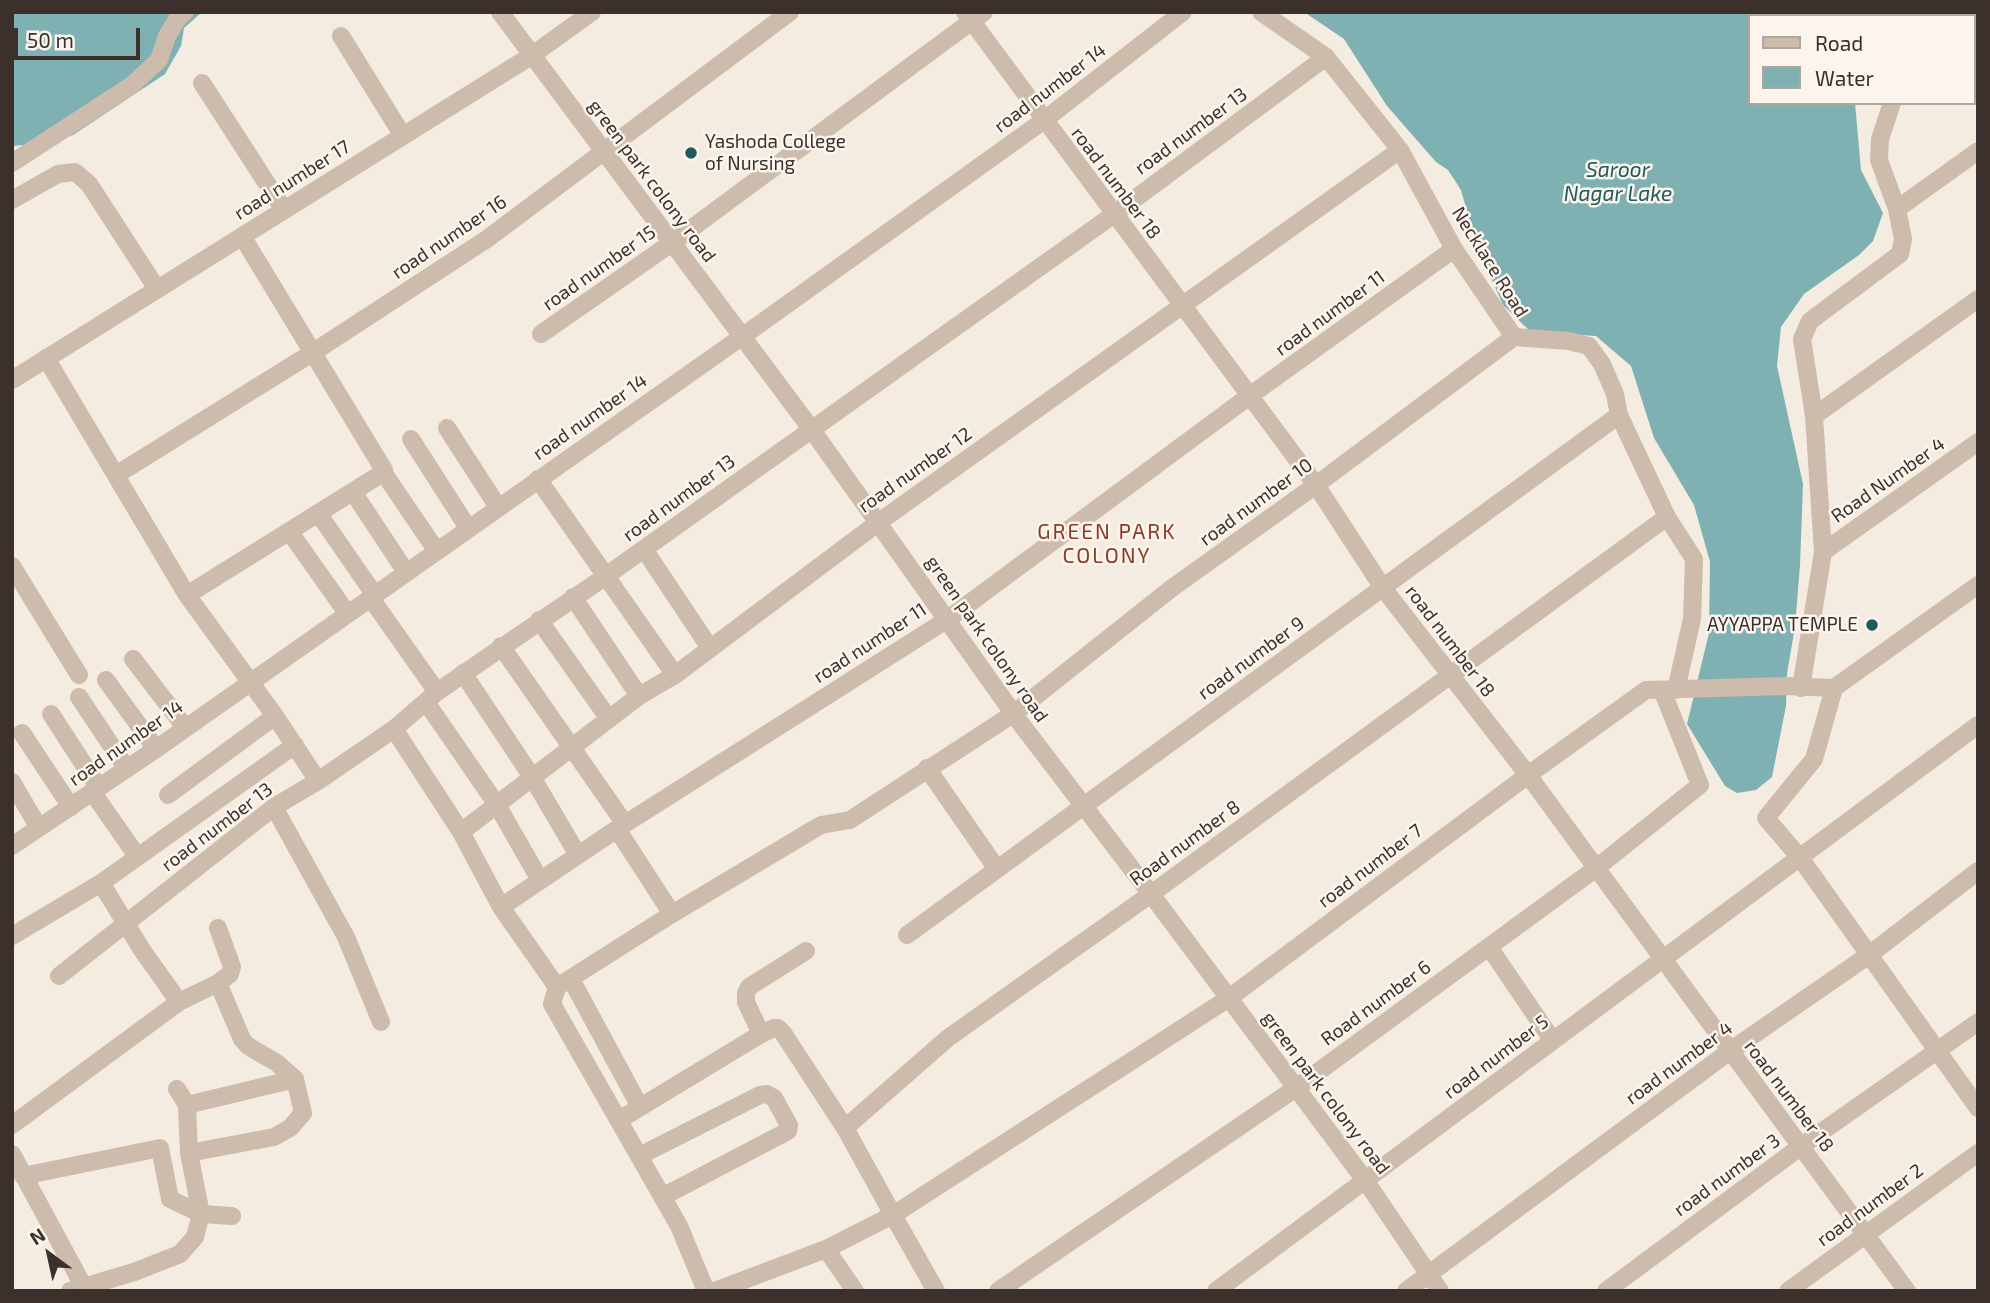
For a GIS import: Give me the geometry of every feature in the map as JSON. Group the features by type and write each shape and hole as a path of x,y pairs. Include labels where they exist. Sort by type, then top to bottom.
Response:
{"street":[{"path":"12,163 132,85 159,60 167,36 185,12"},
{"name":"green park colony road","path":"500,12 812,429 1013,714 1365,1180 1440,1291"},
{"name":"road number 17","path":"12,380 531,56 592,12"},
{"name":"road number 16","path":"116,475 312,353 487,239 790,12"},
{"name":"road number 14","path":"12,846 156,749 743,336 1043,121 1183,12"},
{"name":"Necklace Road","path":"1261,12 1326,57 1400,150 1454,249 1514,337 1569,341 1588,346 1602,364 1615,394 1619,415 1667,517 1695,559 1692,619 1669,690"},
{"name":"road number 18","path":"973,15 1043,121 1315,485 1383,588 1528,775 1907,1291"},
{"name":"road number 15","path":"541,334 673,242 973,15"},
{"path":"341,36 403,136"},
{"name":"road number 13","path":"59,976 274,807 318,781 394,729 463,673 607,576 1113,215 1326,57"},
{"path":"202,83 284,210"},
{"path":"1793,687 1823,552 1814,416 1802,339 1810,321 1900,254 1903,239 1897,209 1879,160 1880,139 1891,105"},
{"name":"road number 12","path":"461,832 639,696 675,675 879,522 1400,150"},
{"path":"1897,209 1978,151"},
{"path":"12,200 58,174 75,172 89,184 157,289"},
{"path":"242,236 381,464 383,472 436,550"},
{"name":"road number 11","path":"501,907 621,827 948,619 1248,397 1454,249"},
{"path":"1814,416 1978,299"},
{"name":"road number 10","path":"672,914 821,825 850,820 1013,714 1172,588 1514,337"},
{"path":"46,358 187,595 275,716 318,781"},
{"name":"road number 9","path":"907,935 1619,415"},
{"path":"447,428 498,507"},
{"path":"411,439 467,528"},
{"name":"Road Number 4","path":"1823,552 1978,442"},
{"path":"187,595 383,472"},
{"path":"538,479 675,675"},
{"path":"353,492 405,572"},
{"path":"318,513 372,595 540,880"},
{"name":"Road number 8","path":"845,1128 948,1038 1151,894 1667,517"},
{"path":"289,531 347,613"},
{"path":"644,549 710,648"},
{"path":"12,566 79,675"},
{"path":"1978,584 1834,688 1814,759 1766,818 1801,859 1978,1108"},
{"path":"573,597 639,696"},
{"path":"539,621 608,719"},
{"path":"501,646 571,747 672,914 564,983 552,1004 679,1226 706,1291"},
{"path":"133,659 185,727"},
{"path":"463,673 532,777 579,855"},
{"path":"106,680 156,749"},
{"name":"road number 7","path":"715,1291 826,1249 893,1215 1229,998 1646,690 1834,688"},
{"name":"Road number 6","path":"998,1291 1296,1088 1595,869 1700,785 1669,690"},
{"path":"79,697 127,769"},
{"path":"51,714 137,856"},
{"path":"168,795 275,716"},
{"name":"road number 5","path":"1216,1291 1978,725"},
{"path":"394,729 461,832 501,907 564,983 640,1107"},
{"path":"22,733 71,807"},
{"path":"12,936 102,883 295,745"},
{"path":"927,768 997,869"},
{"path":"12,782 40,828"},
{"path":"274,807 346,937 382,1023"},
{"name":"road number 4","path":"1406,1291 1730,1052 1869,955 1978,872"},
{"path":"102,883 178,1002"},
{"path":"12,1125 178,1002 218,983 230,974 232,967 218,928"},
{"path":"1489,947 1553,1041"},
{"path":"761,1034 746,1002 749,987 806,951"},
{"path":"189,1153 274,1137 290,1128 303,1113 295,1079 277,1063 248,1046 218,983"},
{"name":"road number 3","path":"1606,1291 1800,1147 1978,1022"},
{"path":"619,1120 761,1034 778,1028 845,1128 936,1291"},
{"path":"187,1105 295,1079"},
{"path":"12,1154 18,1177 78,1290 180,1254 195,1237 201,1214 189,1153 187,1105 177,1089"},
{"path":"639,1156 760,1095 767,1094 774,1098 789,1125 788,1132 662,1197"},
{"path":"18,1177 160,1148 170,1199 201,1214 232,1216"},
{"name":"road number 2","path":"1788,1291 1978,1153"},
{"path":"826,1249 855,1291"}],"water":[{"path":"12,12 202,12 184,28 181,46 165,74 73,135 52,143 12,146"},
{"name":"Saroor Nagar Lake","path":"1304,12 1891,12 1748,14 1748,105 1855,105 1861,170 1883,213 1873,241 1859,255 1804,294 1781,327 1777,366 1803,484 1800,565 1795,627 1787,673 1786,706 1772,777 1756,790 1737,793 1725,786 1687,724 1709,633 1710,562 1694,505 1654,438 1631,366 1596,336 1531,332 1503,305 1477,246 1461,190 1448,170 1436,162 1387,106 1344,39"}],"place":[{"name":"Yashoda College of Nursing","path":"691,153"},
{"name":"AYYAPPA TEMPLE","path":"1872,625"}],"district":[{"name":"GREEN PARK COLONY","path":"1107,544"}]}
